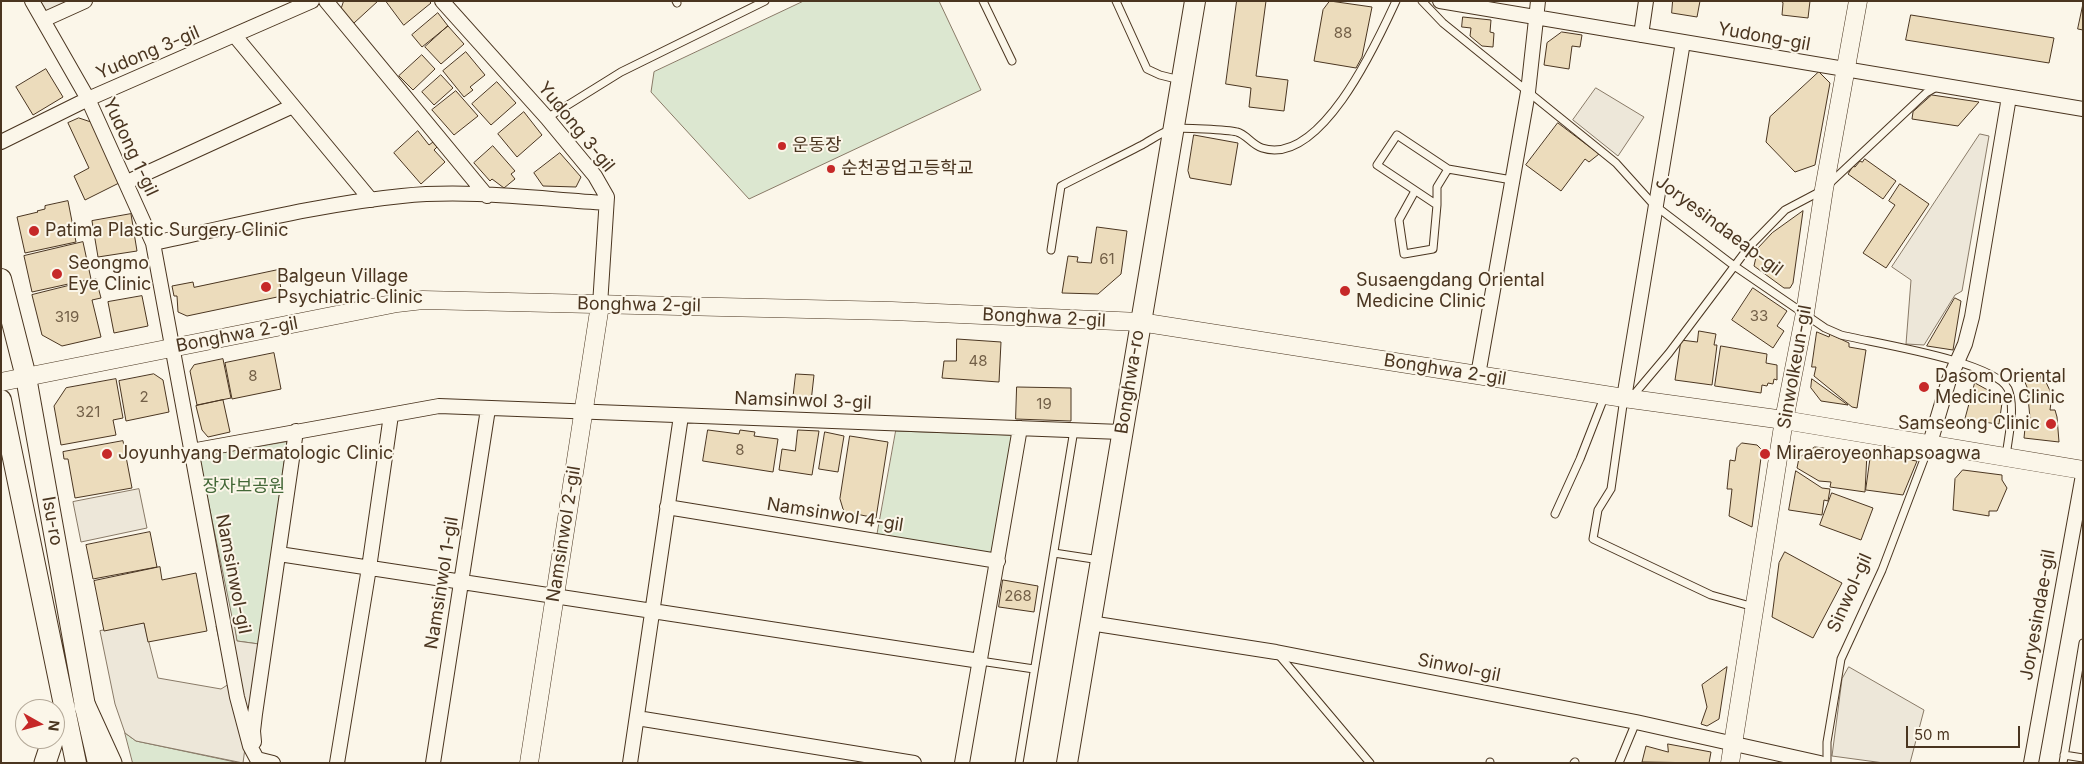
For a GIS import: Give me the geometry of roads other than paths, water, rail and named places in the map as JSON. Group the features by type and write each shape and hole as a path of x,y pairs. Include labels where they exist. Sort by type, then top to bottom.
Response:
{"main road":[{"name":"Bonghwa-ro","path":"1066,763 1195,1"},
{"name":"Isu-ro","path":"1,280 26,377 85,706 98,763"},
{"name":"Isu-ro","path":"1,400 62,699"},
{"path":"85,706 112,763"},
{"name":"Isu-ro","path":"65,714 76,763"},
{"path":"45,763 50,749"}],"street":[{"name":"Yudong 1-gil","path":"32,1 88,99 153,243 173,348"},
{"path":"43,20 85,1"},
{"name":"Yudong 3-gil","path":"1,142 88,99 312,1"},
{"path":"326,1 487,196"},
{"name":"Yudong 3-gil","path":"442,1 595,176 607,197 600,304"},
{"name":"Yudong-gil","path":"1440,1 2083,109"},
{"path":"1478,375 1528,92 1538,1"},
{"path":"1641,35 1646,1"},
{"name":"Sinwolkeun-gil","path":"1730,763 1784,420 1805,313 1824,189 1858,1"},
{"path":"235,36 371,200"},
{"path":"1628,398 1655,206 1683,42"},
{"path":"1930,443 1949,380 1958,361 1972,318 2009,97"},
{"path":"126,182 294,106"},
{"path":"153,243 404,195 487,196 606,203"},
{"name":"Bonghwa 2-gil","path":"1,382 396,303 423,300 892,311 1140,322 1606,395 1784,420 2083,470"},
{"name":"Namsinwol 2-gil","path":"529,763 600,304"},
{"name":"Namsinwol-gil","path":"173,348 237,697 250,746 257,759"},
{"path":"191,451 439,406 584,412"},
{"name":"Namsinwol 1-gil","path":"433,763 488,409"},
{"name":"Namsinwol 3-gil","path":"584,412 1121,432"},
{"path":"337,763 369,568 391,415"},
{"path":"630,763 680,416"},
{"path":"962,763 1020,428"},
{"path":"273,763 257,759 253,731 296,431"},
{"name":"Joryesindae-gil","path":"2031,763 2083,475"},
{"name":"Namsinwol 4-gil","path":"667,507 998,560"},
{"path":"279,554 980,661"},
{"name":"Sinwol-gil","path":"1090,623 1276,652 1636,722 1820,763"},
{"path":"637,718 914,763"}],"lane":[{"path":"546,118 621,72 765,1"},
{"path":"984,1 1012,61"},
{"path":"1116,1 1147,69 1160,75 1181,80"},
{"path":"1051,250 1060,186 1173,129 1238,132 1252,144 1263,149 1278,150 1292,147 1305,139 1344,101 1370,57 1396,1"},
{"name":"Joryesindaeap-gil","path":"1422,1 1443,23 1616,163 1655,206 1733,264 1825,328 1841,335 1958,361 1988,372 2002,380 2008,390 2011,406 2006,458"},
{"path":"1754,607 1711,595 1593,539 1598,510 1611,490 1628,398 1669,353 1733,264 1785,210 1824,189 1926,93 1939,85"},
{"path":"1437,205 1377,165 1397,135 1448,169 1512,180"},
{"path":"1416,190 1399,220 1404,254 1433,249 1437,187 1448,169"},
{"path":"1555,514 1580,460 1606,395"},
{"path":"1021,762 1034,669 1074,430"},
{"name":"Sinwol-gil","path":"1827,763 1827,742 1841,660 1882,570 1930,443"},
{"path":"1054,553 1100,560"},
{"path":"2083,643 2063,759 2083,758"},
{"path":"1276,652 1370,763"},
{"path":"980,661 1034,669"},
{"path":"1619,763 1636,722"}],"place":[{"name":"운동장","path":"782,146"},
{"name":"순천공업고등학교","path":"831,169"},
{"name":"Patima Plastic Surgery Clinic","path":"34,231"},
{"name":"Seongmo Eye Clinic","path":"57,274"},
{"name":"Balgeun Village Psychiatric Clinic","path":"266,287"},
{"name":"Susaengdang Oriental Medicine Clinic","path":"1345,291"},
{"name":"Dasom Oriental Medicine Clinic","path":"1924,387"},
{"name":"Samseong Clinic","path":"2051,424"},
{"name":"Joyunhyang Dermatologic Clinic","path":"107,454"},
{"name":"Miraeroyeonhapsoagwa","path":"1765,454"}],"park label":[{"name":"장자보공원","path":"244,487"}]}
